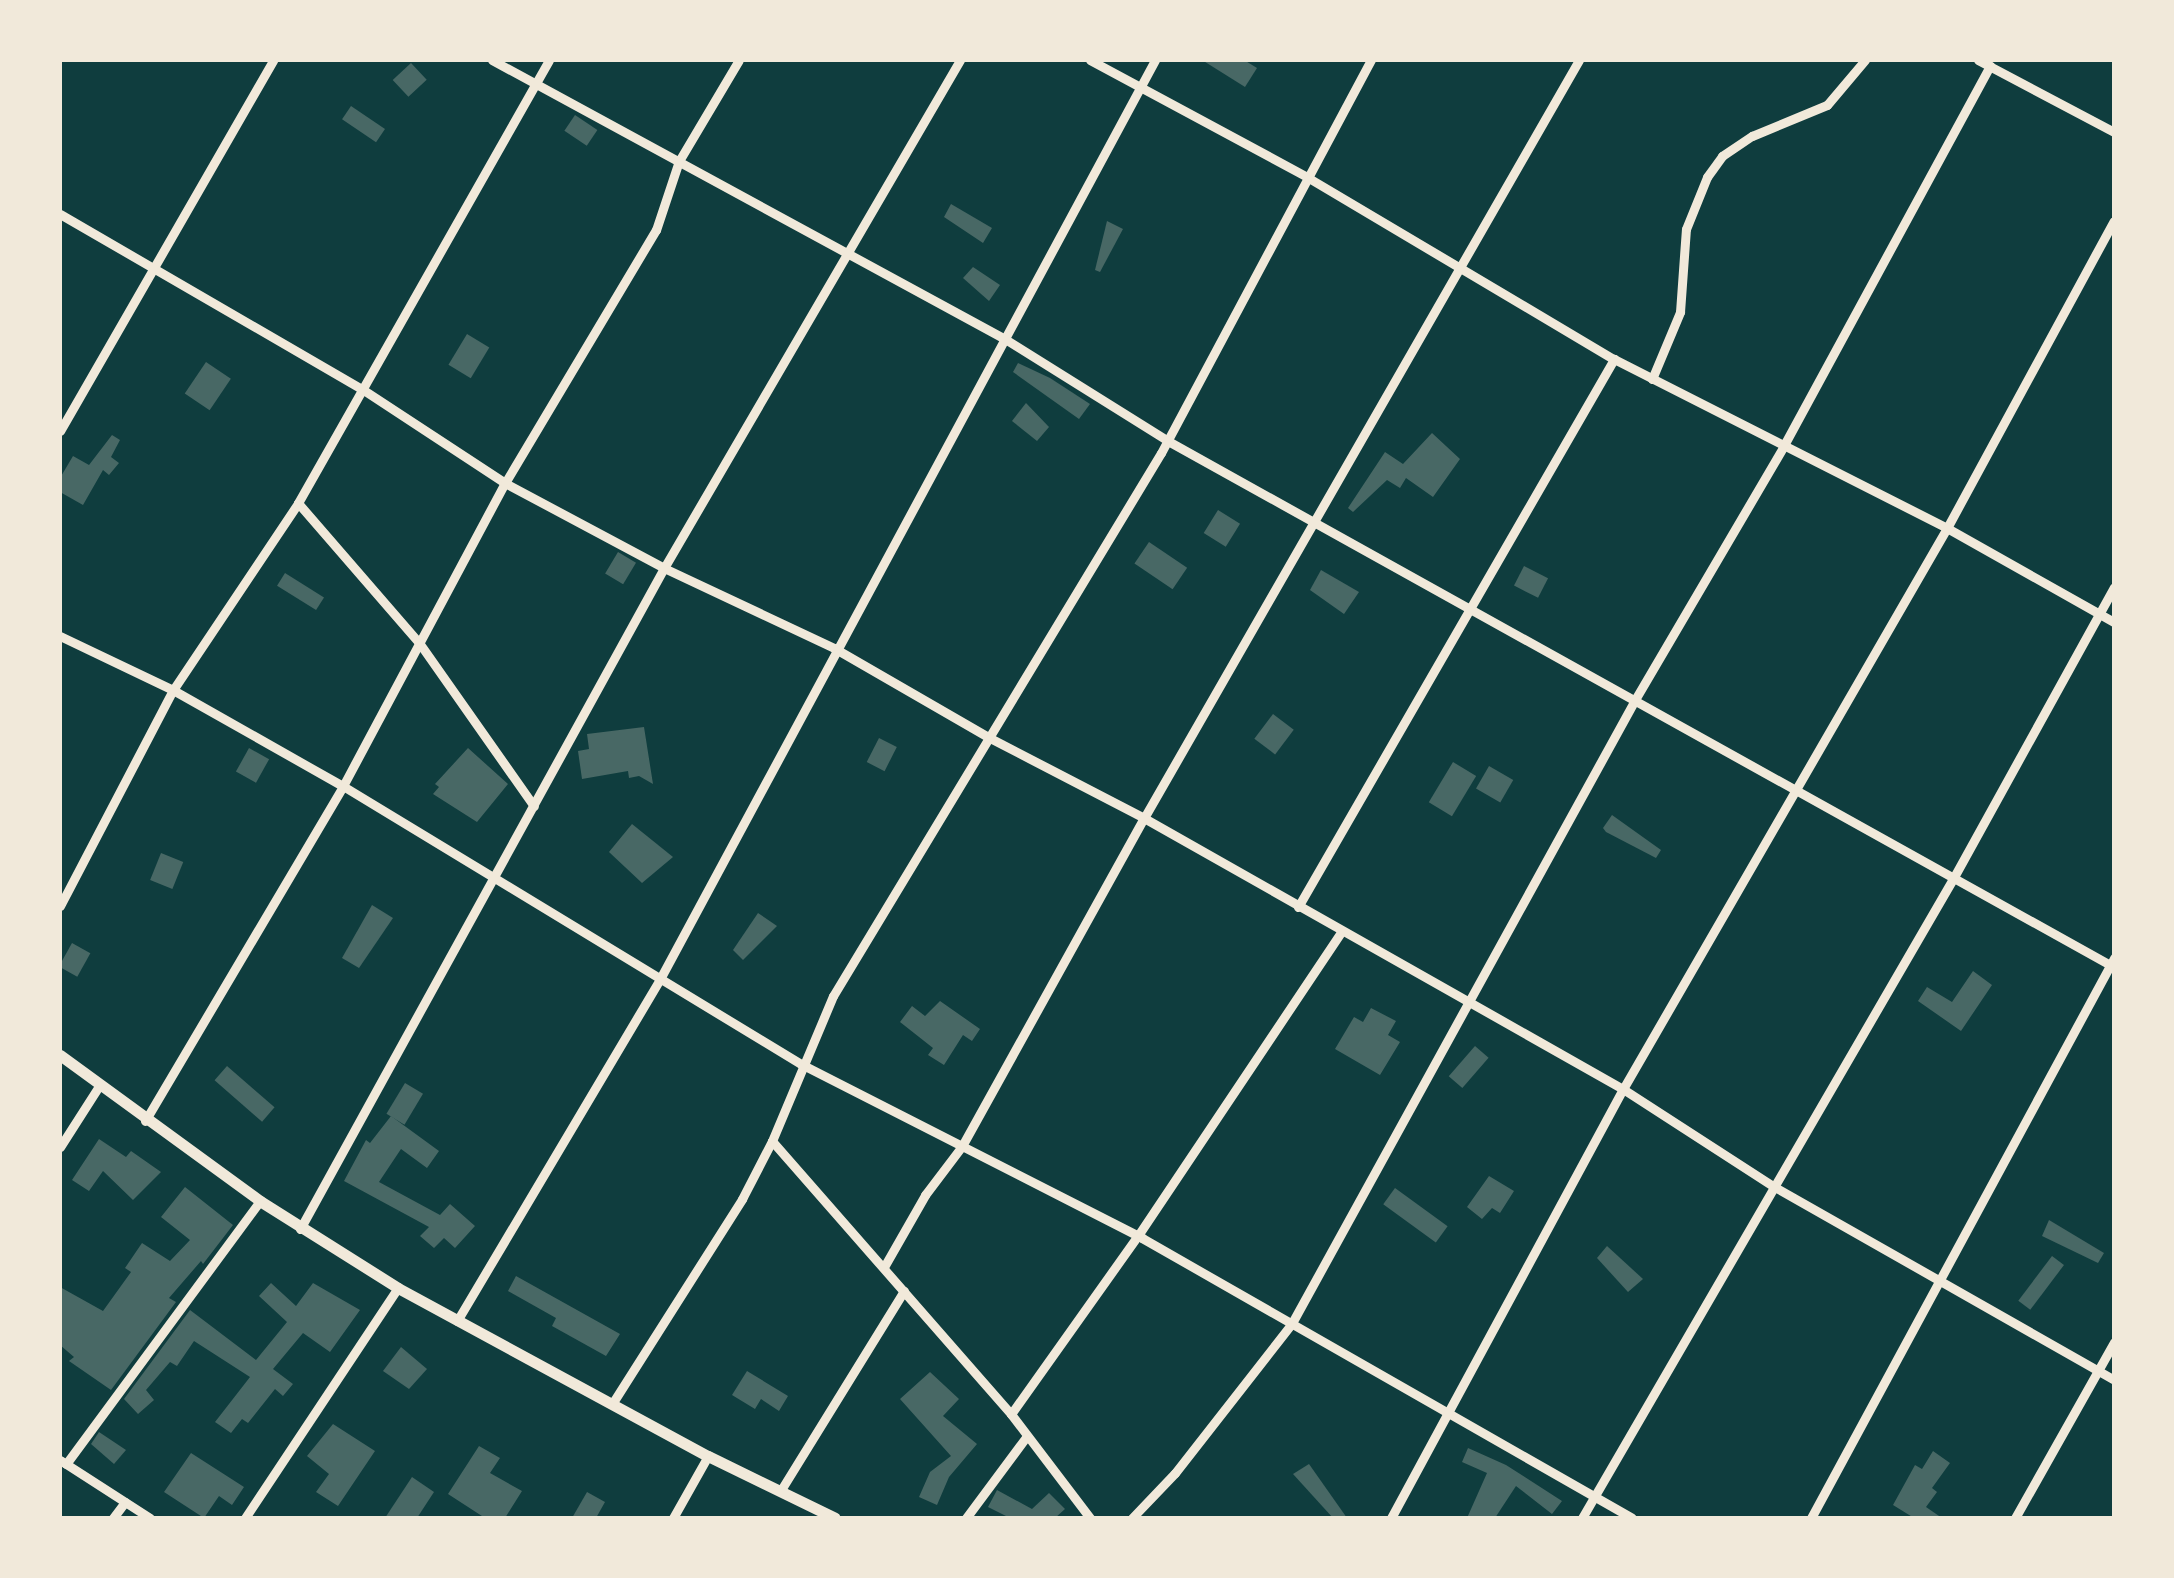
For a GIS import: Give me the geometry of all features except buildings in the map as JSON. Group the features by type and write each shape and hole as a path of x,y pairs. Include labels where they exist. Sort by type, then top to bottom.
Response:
{"main road":[{"path":"60,1055 145,1121 300,1229 398,1288 708,1456 835,1518"}],"street":[{"path":"60,431 273,60"},
{"path":"492,60 1005,339 1168,441 2113,963 1936,1282 1811,1518"},
{"path":"60,906 173,690 298,502 549,60"},
{"path":"145,1121 343,786 506,483 656,230 679,161 739,60"},
{"path":"300,1229 664,568 960,60"},
{"path":"1090,60 1141,84 1307,177 1614,360 1947,528 2114,622"},
{"path":"457,1321 660,978 834,648 1155,60"},
{"path":"612,1404 742,1199 772,1141 801,1064 834,996 1168,441 1371,60"},
{"path":"884,1267 925,1195 962,1146 1144,818 1579,60"},
{"path":"1652,380 1680,312 1686,229 1722,156 1752,136 1827,104 1865,60"},
{"path":"1978,60 2114,132"},
{"path":"1132,1518 1176,1473 1292,1323 1636,698 1783,448 1990,66"},
{"path":"60,214 362,388 506,483 664,568 834,648 988,737 1144,818 1623,1089 1774,1186 1936,1282 2114,1380"},
{"path":"1390,1518 1623,1089 1947,528 2114,221"},
{"path":"1298,907 1614,360"},
{"path":"298,502 420,644 534,806"},
{"path":"1582,1518 1954,877 2114,587"},
{"path":"60,636 173,690 343,786 801,1064 1137,1237 1632,1518"},
{"path":"1011,1414 1137,1237 1341,932"},
{"path":"60,1147 99,1086"},
{"path":"772,1141 1011,1414 1090,1518"},
{"path":"150,1518 63,1462 260,1201"},
{"path":"245,1518 398,1288"},
{"path":"781,1490 904,1291"},
{"path":"2015,1518 2114,1342"},
{"path":"966,1518 1027,1436"},
{"path":"673,1518 708,1456"},
{"path":"112,1518 125,1502"}]}
